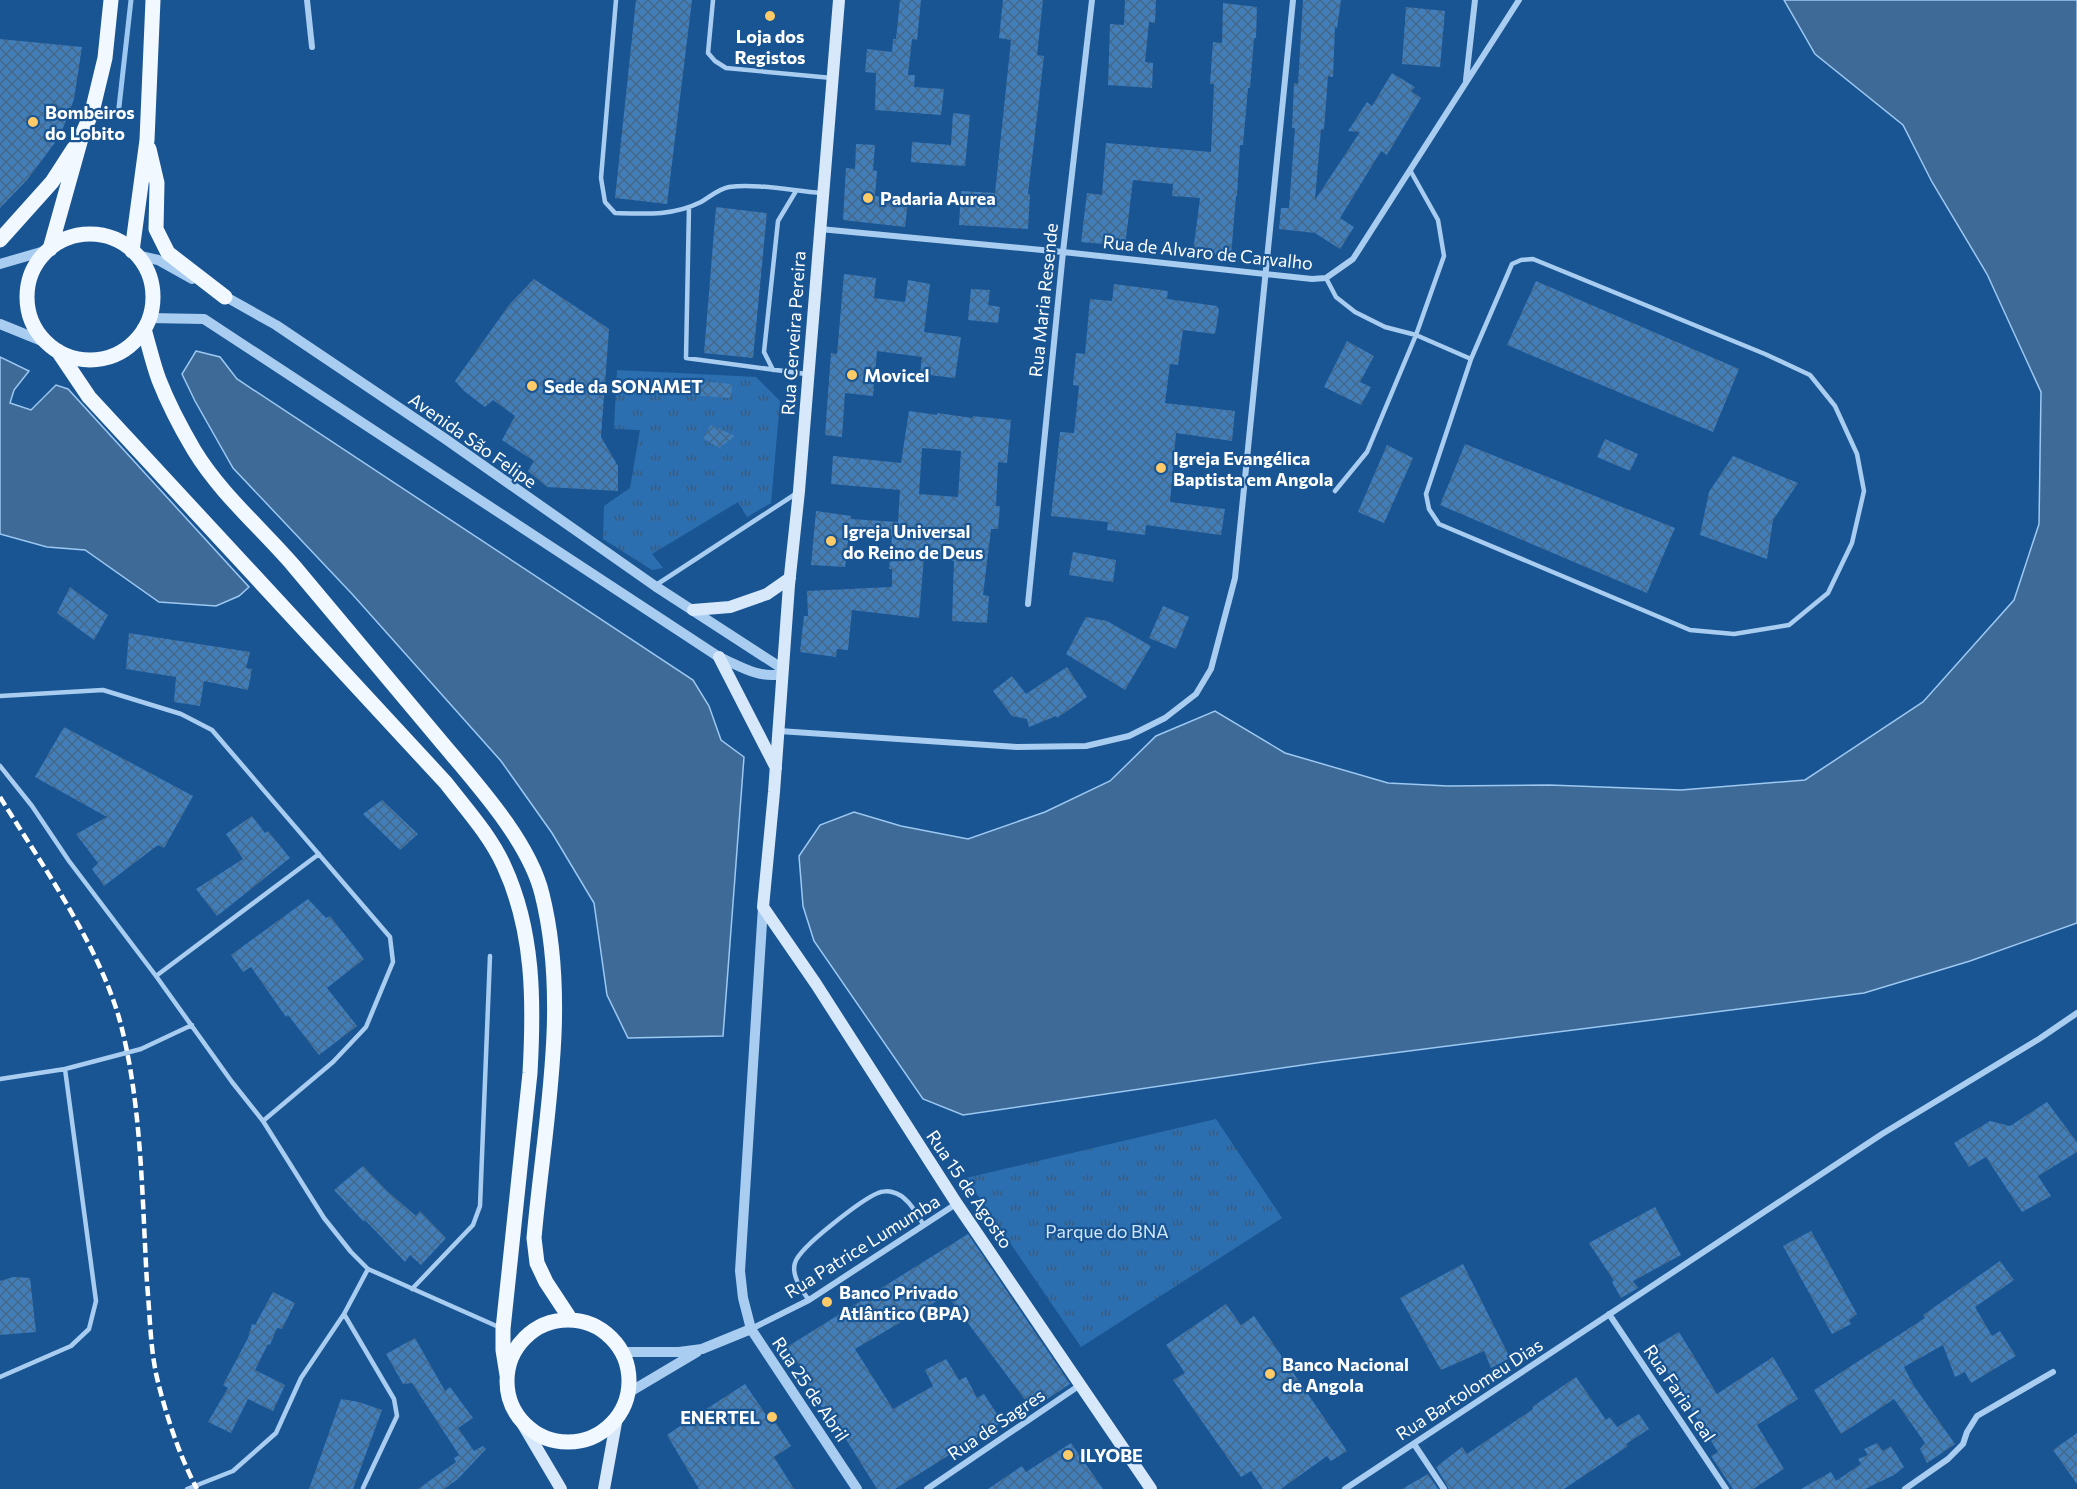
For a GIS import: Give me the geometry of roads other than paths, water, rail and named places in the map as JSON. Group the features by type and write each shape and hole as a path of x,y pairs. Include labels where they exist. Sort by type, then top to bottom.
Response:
{"main road":[{"path":"49,250 82,135 92,112 105,58 111,0"},
{"path":"134,253 147,140 153,0"},
{"name":"Rua Cerveira Pereira","path":"763,907 839,0"},
{"path":"0,240 52,182 82,135"},
{"path":"147,140 157,183 156,229 168,252 225,297"},
{"path":"52,347 81,359 105,358 128,347 147,324 152,307 152,285 148,274 134,253 113,239 91,235 70,238 49,250 34,269 30,279 27,302 34,324 89,396 254,578 446,783 485,834 503,864 516,897 528,944 532,1030 530,1072 503,1329 503,1350 507,1392 512,1406 561,1489"},
{"path":"147,324 159,379 195,451 217,481 287,558 462,765 506,822 525,854 541,890 550,932 554,971 553,1032 534,1238 537,1263 546,1282 571,1320"},
{"path":"693,610 730,607 767,594 790,578"},
{"path":"719,657 776,771"},
{"name":"Rua 15 de Agosto","path":"763,907 816,984 957,1204 1151,1489"},
{"path":"507,1375 510,1360 520,1343 534,1330 552,1322 571,1320 595,1326 615,1342 628,1372 628,1393 617,1417 604,1489"},
{"path":"519,1418 532,1431 549,1439 568,1442 587,1439 603,1431 617,1417"}],"street":[{"path":"307,0 312,47"},
{"name":"Rua Maria Resende","path":"1028,604 1063,252 1092,0"},
{"path":"779,731 1017,747 1086,746 1129,736 1165,718 1196,694 1211,669 1235,578 1293,0"},
{"path":"1465,84 1475,0"},
{"name":"Rua de Alvaro de Carvalho","path":"819,228 1312,279 1326,278 1353,260 1519,0"},
{"path":"0,264 49,250"},
{"name":"Avenida São Felipe","path":"134,253 158,260 276,325 444,438 655,586 783,671"},
{"path":"147,324 204,319 719,657 755,674 770,677 783,671"},
{"path":"0,324 52,347"},
{"path":"751,1329 743,1298 740,1271 748,1174 753,1044 763,907"},
{"name":"Rua Bartolomeu Dias","path":"1346,1489 1882,1134 2039,1039 2077,1013"},
{"name":"Rua Patrice Lumumba","path":"751,1329 809,1300 957,1204"},
{"name":"Rua Faria Leal","path":"1609,1314 1726,1489"},
{"name":"Rua 25 de Abril","path":"621,1352 679,1352 702,1349 751,1329 857,1489"},
{"path":"628,1393 702,1349"},
{"path":"1905,1489 1948,1459 1963,1444 1967,1431 1977,1416 2053,1372"},
{"name":"Rua de Sagres","path":"927,1489 1081,1384"},
{"path":"1414,1444 1444,1489"}],"lane":[{"path":"616,0 601,178 605,202 615,213 651,214 677,211 725,188 739,186 823,193"},
{"path":"713,0 708,53 715,61 726,68 832,78"},
{"path":"1335,491 1367,452 1416,335 1444,256 1438,220 1410,170"},
{"path":"773,370 764,351 778,221 796,191"},
{"path":"689,207 686,358 808,375"},
{"path":"1533,259 1765,354 1810,375 1835,406 1857,454 1864,491 1852,543 1828,593 1789,625 1734,634 1690,630 1439,524 1429,509 1426,494 1471,359 1512,264 1521,260 1533,259"},
{"path":"1326,278 1336,297 1355,312 1385,327 1416,335 1471,359"},
{"path":"655,586 799,491"},
{"path":"0,696 103,690 181,714 212,730 390,936 393,962 366,1027 333,1062 263,1121"},
{"path":"0,766 33,806 69,861 263,1121 324,1218 351,1252 368,1269 503,1329"},
{"path":"156,976 319,854"},
{"path":"412,1289 473,1225 480,1206 490,956"},
{"path":"0,1079 65,1069 141,1049 192,1025"},
{"path":"0,1377 70,1346 89,1329 96,1301 65,1069"},
{"path":"809,1300 796,1278 794,1263 804,1247 828,1227 880,1192 894,1192 909,1203 923,1224"},
{"path":"187,1489 233,1471 276,1432 302,1378 344,1314 368,1269"},
{"path":"344,1314 394,1399 397,1416 363,1488"}],"waterway":[{"path":"118,116 131,0"}],"railway":[{"path":"0,797 85,937 100,966 121,1025 128,1056 137,1121 147,1283 155,1366 174,1435 197,1489"}],"place":[{"name":"Loja dos Registos","path":"770,16"},
{"name":"Bombeiros do Lobito","path":"33,122"},
{"name":"Padaria Aurea","path":"868,198"},
{"name":"Movicel","path":"852,375"},
{"name":"Sede da SONAMET","path":"532,386"},
{"name":"Igreja Evangélica Baptista em Angola","path":"1161,468"},
{"name":"Igreja Universal do Reino de Deus","path":"831,541"},
{"name":"Banco Privado Atlântico (BPA)","path":"827,1302"},
{"name":"Banco Nacional de Angola","path":"1270,1374"},
{"name":"ENERTEL","path":"772,1417"},
{"name":"ILYOBE","path":"1068,1455"}],"park label":[{"name":"Parque do BNA","path":"1107,1231"}]}
